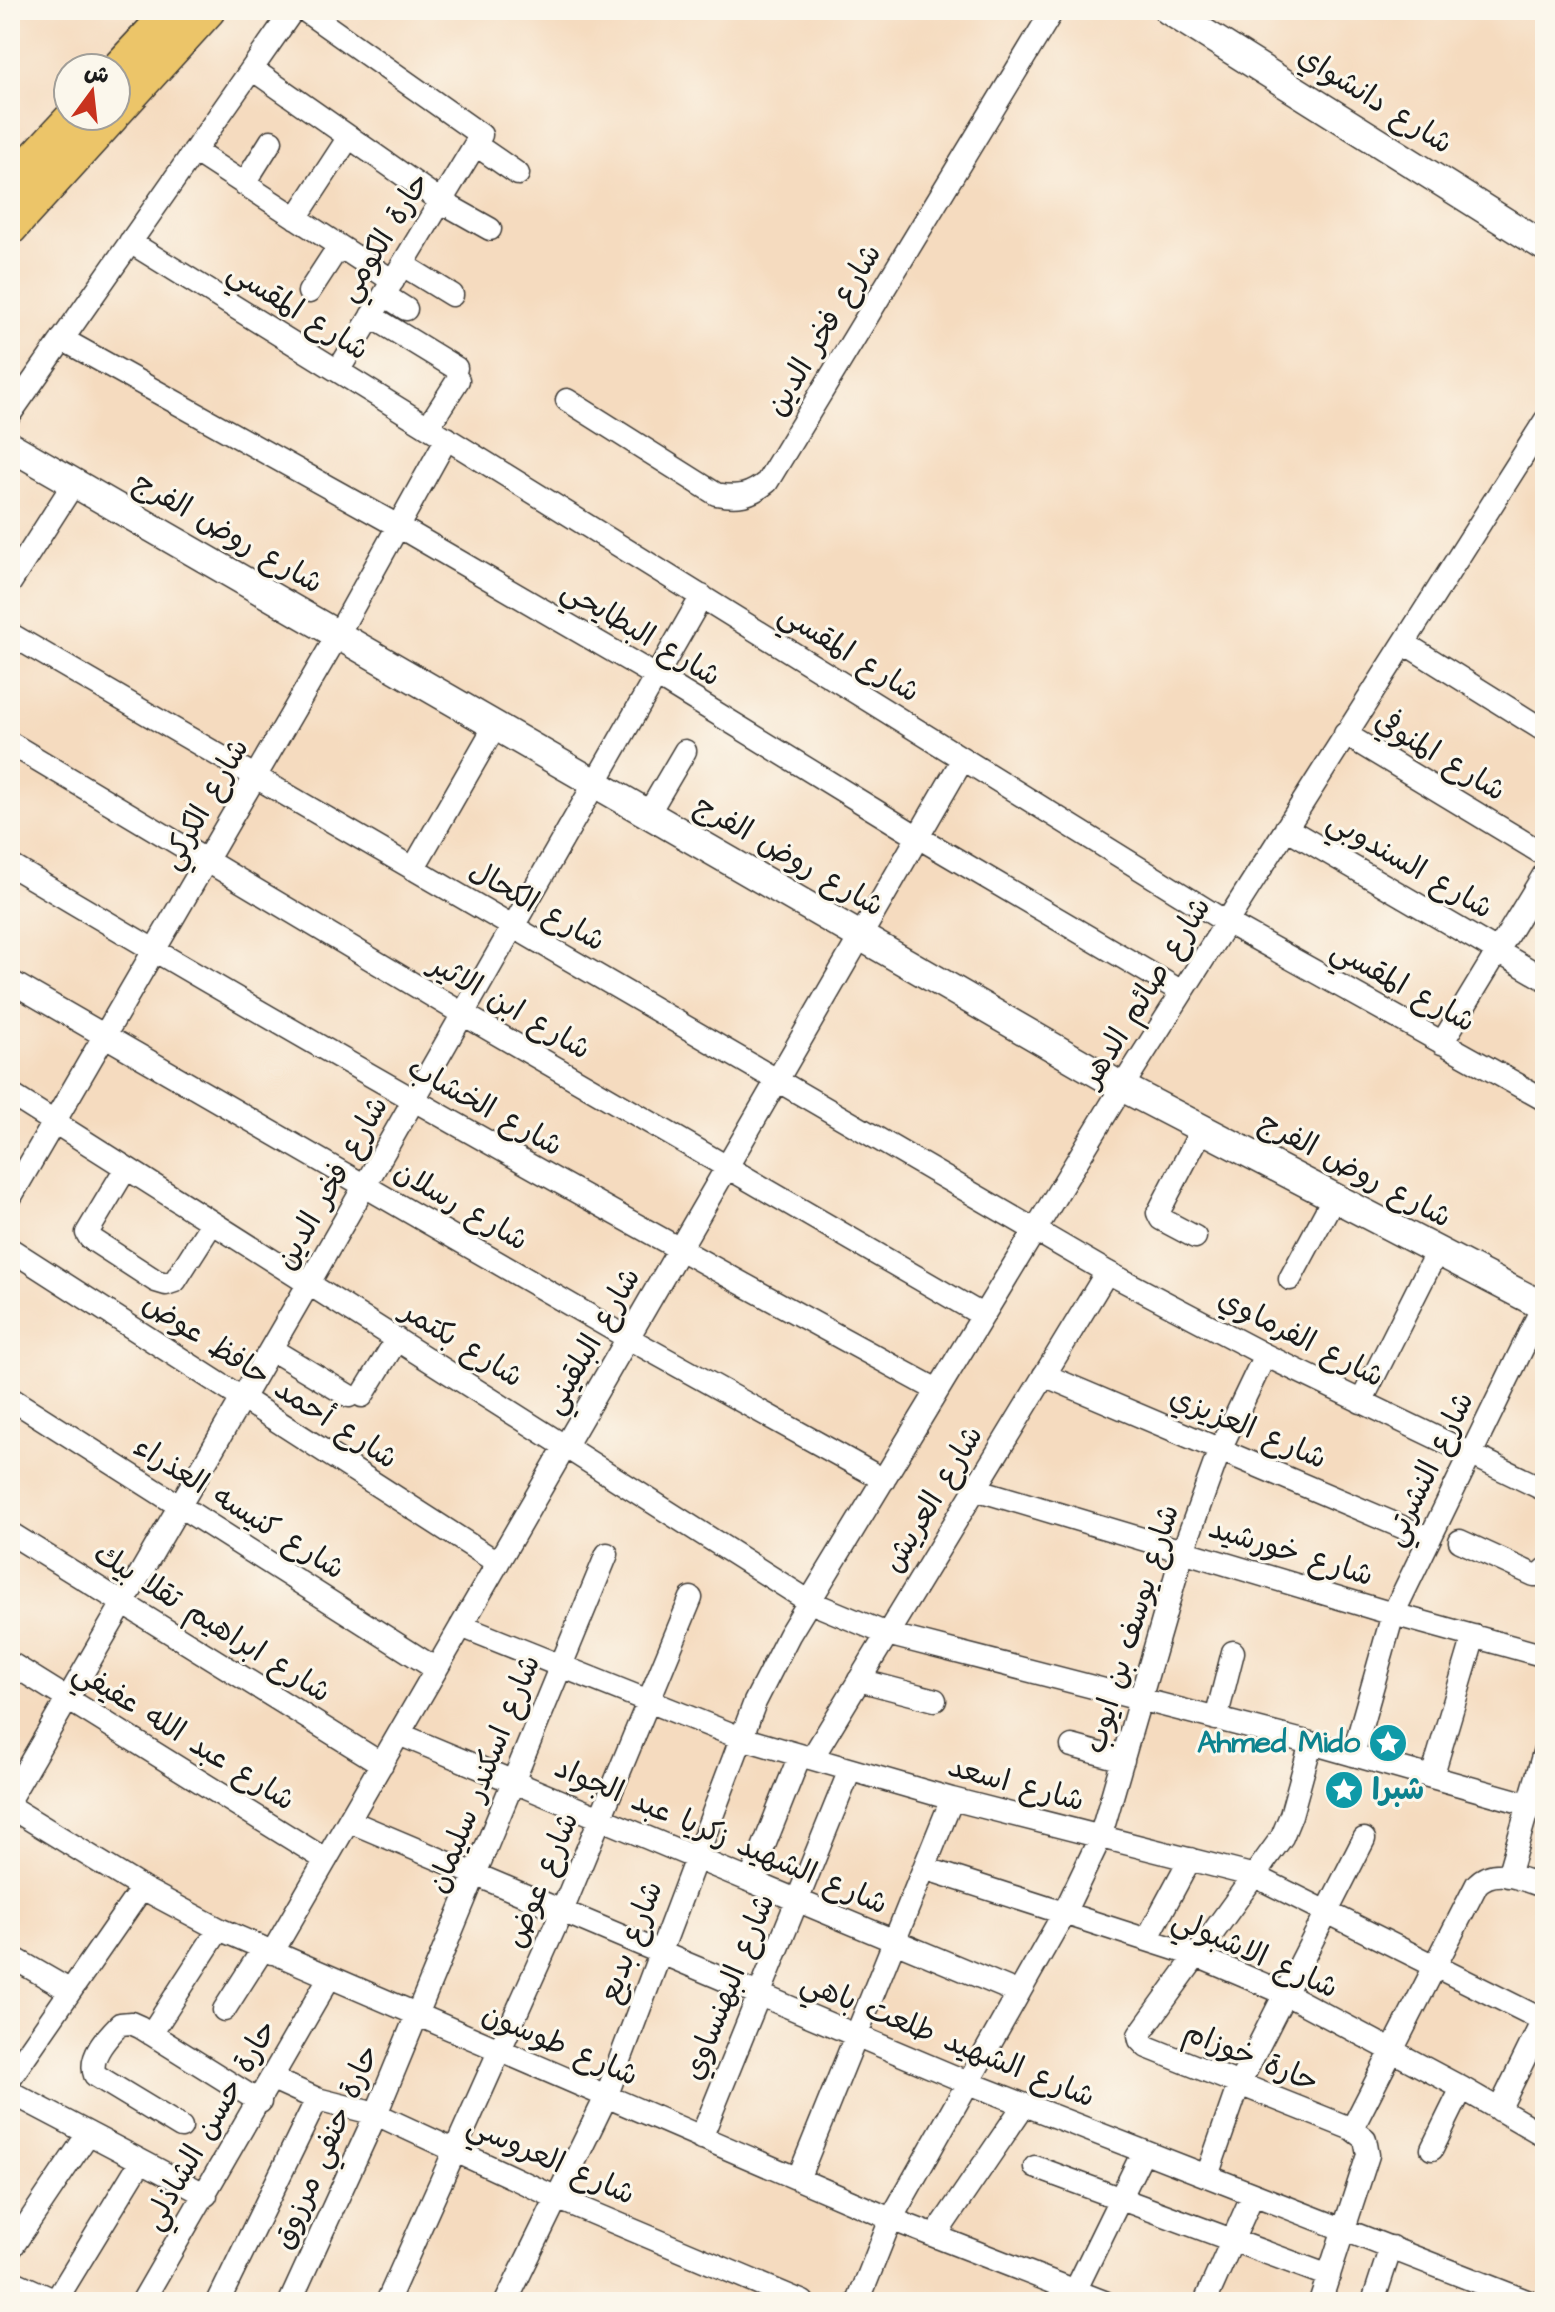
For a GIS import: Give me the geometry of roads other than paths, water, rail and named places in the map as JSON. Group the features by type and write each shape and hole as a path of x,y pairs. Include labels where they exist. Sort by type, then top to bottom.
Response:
{"main road":[{"path":"132,54 173,10"},
{"path":"132,93 208,10"},
{"path":"10,185 59,132"},
{"path":"10,228 97,132"}],"street":[{"path":"10,414 293,10"},
{"path":"304,10 478,140 518,174"},
{"name":"شارع فخر الدين","path":"567,400 716,494 735,497 753,493 767,482 1053,10"},
{"name":"شارع دانشواي","path":"1168,10 1545,247"},
{"path":"252,69 442,202 490,229"},
{"path":"296,218 349,137"},
{"name":"حارة الكومي","path":"338,371 478,140"},
{"path":"244,184 271,141"},
{"path":"194,151 393,280 452,295"},
{"name":"شارع المقسي","path":"130,242 1226,922 1545,1100"},
{"path":"309,292 339,246"},
{"path":"393,280 406,309"},
{"name":"شارع الكركي","path":"10,1198 337,636 398,526 438,433 457,374 371,316"},
{"name":"شارع البطايحي","path":"62,339 398,526 656,676 918,837 1182,992"},
{"name":"شارع صائم الدهر","path":"810,1602 1122,1087 1545,421"},
{"name":"شارع روض الفرج","path":"10,446 1122,1087 1544,1307"},
{"path":"10,583 74,483"},
{"name":"شارع فخر الدين","path":"10,1798 702,596"},
{"name":"شارع الكحال","path":"10,634 1034,1229"},
{"path":"1404,643 1545,731"},
{"path":"413,869 495,726"},
{"name":"شارع المنوفي","path":"1345,734 1545,855"},
{"name":"شارع ابن الاثير","path":"10,743 463,1014 982,1315"},
{"path":"648,814 685,751"},
{"name":"شارع البلقيني","path":"224,2010 268,1951 326,1860 963,759"},
{"name":"شارع السندوبي","path":"1286,828 1545,979"},
{"name":"شارع الخشاب","path":"10,865 414,1101 937,1390"},
{"path":"1442,1043 1545,873"},
{"name":"شارع رسلان","path":"10,981 628,1338 884,1480"},
{"name":"شارع بكتمر","path":"10,1094 810,1602 887,1634 1311,1743 1537,1807"},
{"path":"1195,1237 1161,1219 1158,1213 1202,1129"},
{"path":"126,1168 87,1233 156,1281 166,1284 175,1281 212,1223"},
{"path":"1290,1279 1334,1197"},
{"name":"شارع الفرماوي","path":"1034,1229 1107,1272 1265,1355 1545,1490"},
{"name":"شارع أحمد حافظ عوض","path":"10,1249 498,1563"},
{"path":"1361,1402 1437,1251"},
{"name":"شارع العريش","path":"750,1881 806,1757 859,1680 1107,1272"},
{"name":"شارع النشرتي","path":"1353,1755 1393,1614 1469,1454 1544,1307"},
{"path":"271,1349 356,1396 397,1339"},
{"name":"شارع يوسف بن ايوب","path":"858,2302 891,2219 1064,1913 1100,1838 1183,1551 1220,1449 1265,1355"},
{"name":"شارع العزيزي","path":"1044,1375 1428,1538"},
{"name":"شارع كنيسه العذراء","path":"10,1398 436,1669"},
{"name":"شارع خورشيد","path":"975,1489 1393,1614 1545,1656"},
{"name":"شارع ابراهيم تقلا بيك","path":"10,1533 382,1764"},
{"path":"1460,1541 1534,1575 1540,1575 1545,1570"},
{"name":"شارع اسكندر سليمان","path":"417,2017 607,1554"},
{"name":"شارع عوض","path":"387,2302 562,1911 691,1598"},
{"name":"شارع بديع","path":"506,2302 606,2097 741,1738 771,1668 810,1602"},
{"name":"شارع اسعد","path":"461,1626 741,1738 952,1799 1255,1876 1544,2019"},
{"path":"1432,1777 1474,1636"},
{"path":"1216,1719 1233,1652"},
{"name":"شارع عبد الله عفيفي","path":"10,1663 326,1860"},
{"path":"859,1680 935,1700"},
{"name":"شارع الشهيد زكريا عبد الجواد","path":"399,1734 1019,1993"},
{"path":"1197,1956 1282,1837 1311,1743"},
{"path":"1072,1746 1123,1760"},
{"path":"1508,1876 1537,1807 1545,1749"},
{"name":"شارع البهنساوي","path":"701,2138 850,1770"},
{"path":"798,2179 952,1799"},
{"name":"شارع طوسون","path":"10,1807 142,1888 219,1929 891,2219 1104,2302"},
{"name":"شارع الشهيد طلعت باهي","path":"349,1821 969,2083 1391,2247 1521,2301"},
{"path":"1207,2176 1239,2084 1364,1839"},
{"path":"1147,1939 1190,1859"},
{"name":"شارع الاشبولي","path":"924,1868 1197,1956 1284,1993 1545,2136"},
{"path":"1320,2302 1369,2147 1365,2139 1352,2129 1477,1884 1488,1876 1508,1876 1545,1887"},
{"path":"10,2078 142,1888"},
{"path":"151,2034 219,1929"},
{"path":"10,1956 69,1990"},
{"name":"حارة خوزام","path":"1197,1956 1141,2031 1143,2045 1352,2129"},
{"name":"حارة حسن الشاذلي","path":"142,2302 329,1978"},
{"name":"حارة حنفي مرزوق","path":"290,2302 417,2017"},
{"path":"1499,2110 1544,2019"},
{"path":"181,2127 102,2081 92,2067 93,2059 120,2024 131,2023 151,2034 260,2102"},
{"name":"شارع العروسي","path":"273,2079 317,2099 376,2114 557,2198 803,2302"},
{"path":"1432,2149 1462,2088"},
{"path":"10,2092 206,2195"},
{"path":"218,2302 317,2099"},
{"path":"935,2236 1024,2105"},
{"path":"10,2250 88,2134"},
{"path":"1075,2291 1143,2152"},
{"path":"10,2280 56,2302 141,2161"},
{"path":"1035,2167 1234,2238 1329,2276"},
{"path":"1205,2302 1253,2194"},
{"path":"1373,2302 1391,2247"}],"place":[{"name":"Ahmed Mido","path":"1388,1743"},
{"name":"شبرا","path":"1344,1790"}]}
